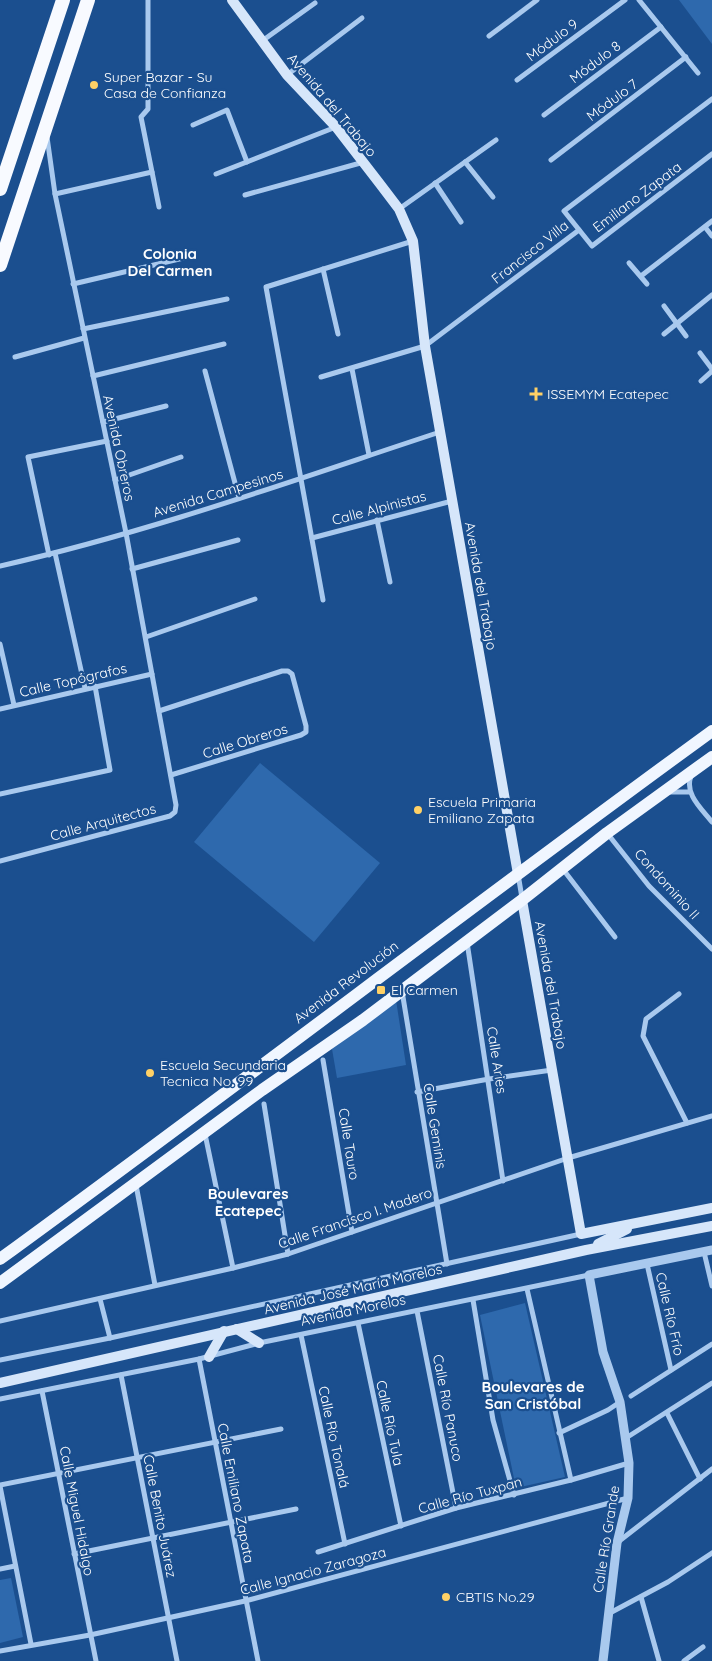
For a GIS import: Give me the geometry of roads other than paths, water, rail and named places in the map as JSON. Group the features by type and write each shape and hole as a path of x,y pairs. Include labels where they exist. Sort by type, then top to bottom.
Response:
{"highway":[{"path":"0,189 63,0"},
{"path":"0,265 88,0"}],"main road":[{"name":"Avenida del Trabajo","path":"232,0 287,75 336,127 364,162 399,209 413,241 425,346 518,874"},
{"name":"Avenida Revolución","path":"0,1259 712,730"},
{"path":"0,1284 205,1132 402,991 607,833 712,758"},
{"name":"Avenida del Trabajo","path":"522,900 581,1234"},
{"name":"Avenida José María Morelos","path":"581,1234 712,1208"},
{"path":"586,1250 638,1224"},
{"name":"Avenida José María Morelos","path":"0,1383 586,1250 712,1226"},
{"path":"238,1329 259,1343"},
{"path":"209,1357 224,1332"}],"street":[{"path":"148,0 148,109 141,117 159,207"},
{"path":"489,36 537,0"},
{"name":"Módulo 9","path":"517,80 625,0"},
{"path":"639,0 698,73"},
{"path":"262,41 315,3"},
{"path":"287,75 362,18"},
{"name":"Módulo 8","path":"544,115 661,26"},
{"name":"Módulo 7","path":"552,160 686,57"},
{"name":"Francisco Villa","path":"321,377 425,346 579,230 564,211 712,99"},
{"path":"193,125 227,110 247,162"},
{"name":"Avenida Obreros","path":"46,125 55,194 126,533 171,775"},
{"path":"216,174 336,127"},
{"path":"399,209 496,140"},
{"name":"Emiliano Zapata","path":"579,230 592,246 712,154"},
{"path":"245,196 364,162"},
{"path":"465,162 493,197"},
{"path":"55,194 152,172"},
{"path":"435,183 461,222"},
{"path":"641,276 712,221"},
{"path":"705,227 712,236"},
{"path":"323,600 266,287 413,241"},
{"path":"73,284 192,256"},
{"path":"629,263 647,284"},
{"path":"323,269 338,334"},
{"path":"664,334 712,295"},
{"path":"83,329 227,299"},
{"path":"664,306 686,336"},
{"path":"14,356 84,338"},
{"path":"93,376 224,344"},
{"path":"700,354 712,370 700,381"},
{"path":"352,369 369,455"},
{"path":"205,371 239,498"},
{"path":"103,422 166,406"},
{"name":"Avenida Campesinos","path":"0,566 49,555 126,533 301,479 440,432"},
{"path":"49,555 28,457 107,441"},
{"path":"114,480 181,458"},
{"name":"Calle Alpinistas","path":"312,538 452,501"},
{"path":"377,520 390,582"},
{"path":"132,569 238,540"},
{"path":"55,553 85,688"},
{"path":"146,637 255,599"},
{"path":"0,644 14,705"},
{"name":"Calle Obreros","path":"159,711 282,671 288,671 292,674 306,726 306,732 301,735 171,775"},
{"name":"Calle Topógrafos","path":"0,709 152,674"},
{"path":"0,794 110,770 95,686"},
{"path":"696,770 690,777 688,784 690,792 712,822"},
{"name":"Calle Arquitectos","path":"0,861 170,816 175,812 176,805 171,775"},
{"path":"662,794 690,792"},
{"name":"Condominio II","path":"607,833 650,886 712,949"},
{"path":"562,868 615,938"},
{"name":"Avenida del Trabajo","path":"518,874 522,900"},
{"name":"Calle Aries","path":"467,942 503,1181"},
{"name":"Calle Geminis","path":"402,991 417,1092 447,1264"},
{"path":"679,994 646,1019 643,1036 687,1123"},
{"name":"Calle Tauro","path":"324,1060 352,1232"},
{"path":"417,1092 552,1070"},
{"path":"264,1104 288,1254"},
{"name":"Calle Francisco I. Madero","path":"0,1321 288,1254 568,1158 712,1116"},
{"path":"205,1132 234,1268"},
{"path":"136,1184 155,1285"},
{"name":"Avenida José María Morelos","path":"0,1360 110,1338 581,1234"},
{"path":"708,1251 712,1286"},
{"name":"Avenida Morelos","path":"0,1400 199,1360 259,1343 708,1251"},
{"name":"Calle Río Frío","path":"647,1264 671,1370"},
{"name":"Calle Río Grande","path":"589,1276 603,1352 620,1402 629,1463 628,1498 617,1543 603,1661"},
{"path":"528,1289 570,1480"},
{"path":"100,1299 110,1338"},
{"path":"473,1300 493,1420 514,1495"},
{"name":"Calle Río Panuco","path":"418,1311 456,1508"},
{"name":"Calle Río Tula","path":"358,1324 401,1526"},
{"name":"Calle Río Tonalá","path":"301,1335 345,1544"},
{"path":"631,1396 712,1344"},
{"name":"Calle Emiliano Zapata","path":"199,1360 258,1661"},
{"name":"Calle Benito Juárez","path":"121,1375 177,1661"},
{"path":"626,1438 667,1414 712,1383"},
{"name":"Calle Miguel Hidalgo","path":"42,1391 57,1474 96,1661"},
{"path":"559,1433 608,1410 620,1402"},
{"path":"667,1414 700,1479"},
{"path":"31,1644 0,1485 281,1429"},
{"name":"Calle Río Tuxpan","path":"318,1552 456,1508 514,1495 629,1463"},
{"path":"617,1543 712,1469"},
{"name":"Calle Ignacio Zaragoza","path":"0,1651 90,1635 245,1601 628,1498"},
{"path":"74,1554 296,1509"},
{"path":"608,1614 668,1582 712,1553"},
{"path":"0,1569 15,1566"},
{"path":"641,1597 659,1661"},
{"path":"684,1661 703,1647"}],"place":[{"name":"Super Bazar - Su Casa de Confianza","path":"94,85"},
{"name":"ISSEMYM Ecatepec","path":"536,394"},
{"name":"Escuela Primaria Emiliano Zapata","path":"418,810"},
{"name":"El Carmen","path":"381,990"},
{"name":"Escuela Secundaria Tecnica No. 99","path":"150,1073"},
{"name":"CBTIS No.29","path":"446,1597"}],"district":[{"name":"Colonia Del Carmen","path":"170,262"},
{"name":"Boulevares Ecatepec","path":"248,1202"},
{"name":"Boulevares de San Cristóbal","path":"533,1396"}]}
